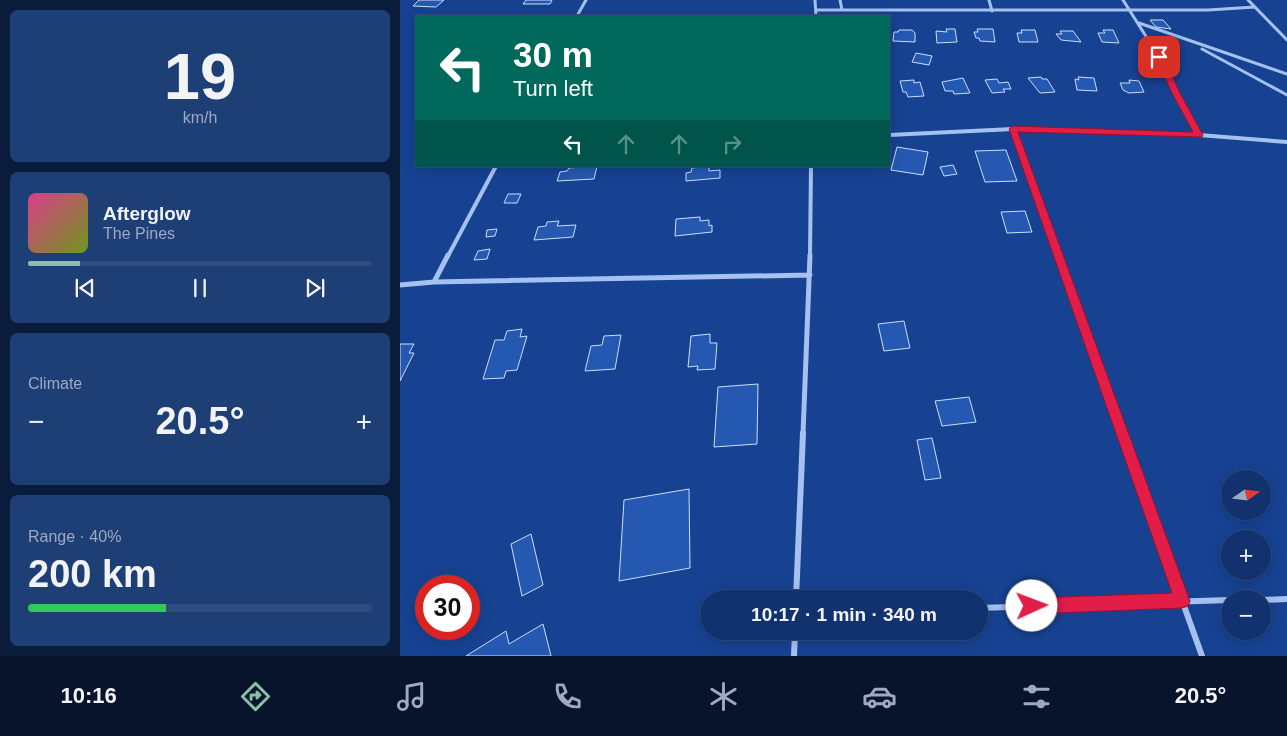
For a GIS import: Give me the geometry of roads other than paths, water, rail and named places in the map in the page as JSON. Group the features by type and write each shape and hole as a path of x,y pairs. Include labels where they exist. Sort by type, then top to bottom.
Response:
{"street":[{"path":"578,15 586,0"},
{"path":"815,0 816,15"},
{"path":"840,0 842,10"},
{"path":"989,0 992,11"},
{"path":"1123,0 1139,23 1199,135"},
{"path":"1248,0 1287,40"},
{"path":"816,10 1208,10 1255,7"},
{"path":"1139,23 1195,45 1259,63 1287,74"},
{"path":"1195,45 1287,95"},
{"path":"1013,129 1202,656"},
{"path":"890,134 1013,129 1199,135 1287,142"},
{"path":"434,282 495,167"},
{"path":"796,590 810,275 811,167"},
{"path":"400,286 434,282 810,275"},
{"path":"1271,600 1287,599"},
{"path":"988,608 1221,600"},
{"path":"794,656 795,640"}]}
